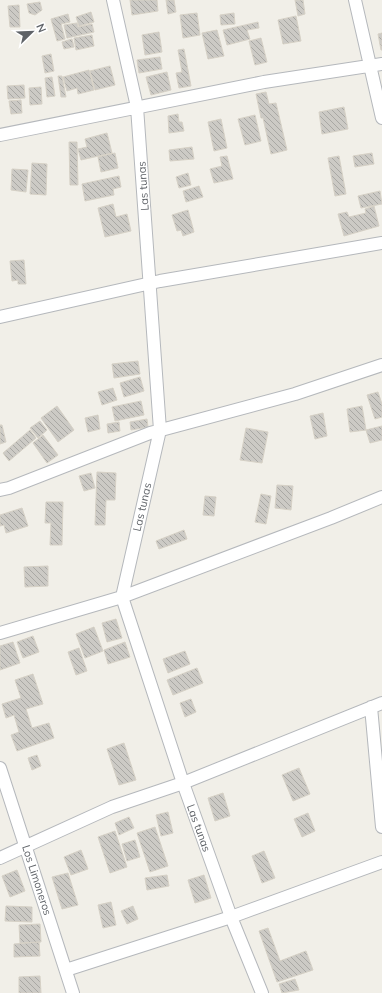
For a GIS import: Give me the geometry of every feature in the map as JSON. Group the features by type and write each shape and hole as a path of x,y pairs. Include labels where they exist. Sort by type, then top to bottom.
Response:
{"street":[{"name":"Las tunas","path":"113,0 137,107 160,430 122,597 182,783 231,917 262,993"},
{"path":"355,0 382,118"},
{"path":"0,135 264,82 369,64 382,64"},
{"path":"0,317 149,284 382,243"},
{"path":"0,490 160,430 295,394 382,365"},
{"path":"0,633 122,597 331,518 382,497"},
{"path":"0,858 112,807 182,783 376,705 382,827"},
{"name":"Los Limoneros","path":"0,768 27,846 73,993"},
{"path":"66,970 231,917 382,862"}],"building":[{"path":"130,0 157,0 158,11 132,15"},
{"path":"166,0 174,0 176,12 168,14"},
{"path":"295,0 303,0 305,14 298,16"},
{"path":"40,2 42,10 35,15 29,13 27,4"},
{"path":"19,5 20,27 10,27 8,6"},
{"path":"91,12 94,22 79,26 76,17"},
{"path":"197,13 200,35 183,38 180,15"},
{"path":"234,13 235,24 221,25 220,15"},
{"path":"68,14 70,22 61,24 65,39 57,41 51,19"},
{"path":"296,16 301,41 283,44 278,20"},
{"path":"258,22 259,28 247,30 250,39 227,45 223,30"},
{"path":"77,23 78,27 92,24 94,32 67,38 64,25"},
{"path":"217,30 224,56 208,59 202,33"},
{"path":"159,32 162,52 145,55 142,35"},
{"path":"382,33 382,50 381,50 378,34"},
{"path":"92,35 94,46 76,50 74,38"},
{"path":"261,38 267,62 255,65 249,41"},
{"path":"72,39 74,47 64,49 62,42"},
{"path":"184,49 191,86 179,88 176,73 182,72 178,50"},
{"path":"51,54 54,71 45,73 42,56"},
{"path":"160,57 162,69 139,73 137,60"},
{"path":"110,66 115,85 95,90 90,71"},
{"path":"89,70 94,90 78,94 77,88 67,91 63,77"},
{"path":"167,72 171,90 151,95 146,77"},
{"path":"58,76 62,76 66,97 61,97"},
{"path":"52,77 55,96 47,97 45,78"},
{"path":"24,85 25,98 8,99 7,86"},
{"path":"41,87 42,104 30,105 29,88"},
{"path":"266,92 269,104 276,103 287,150 271,154 256,94"},
{"path":"21,100 22,113 11,114 9,101"},
{"path":"344,107 348,129 322,134 319,112"},
{"path":"178,114 179,122 182,122 184,131 169,133 168,116"},
{"path":"255,115 261,141 245,145 238,119"},
{"path":"221,119 227,148 214,151 208,122"},
{"path":"107,133 112,153 81,160 78,149 87,147 85,139"},
{"path":"69,142 77,142 78,185 70,185"},
{"path":"192,147 194,159 170,161 169,150"},
{"path":"115,153 118,168 101,172 98,157"},
{"path":"372,153 374,164 355,167 353,156"},
{"path":"227,156 233,179 214,183 210,169 222,166 220,157"},
{"path":"339,156 346,194 335,196 328,158"},
{"path":"32,163 47,164 46,195 30,194"},
{"path":"12,169 28,170 26,192 11,190"},
{"path":"188,173 191,185 179,188 176,177"},
{"path":"119,176 121,187 113,189 114,195 85,201 82,184"},
{"path":"199,186 203,197 186,202 183,191"},
{"path":"380,191 382,204 361,208 358,196"},
{"path":"113,204 116,217 127,214 131,231 105,237 98,208"},
{"path":"374,206 379,226 344,236 338,214 347,212 349,217 366,213 365,209"},
{"path":"188,210 194,232 183,236 181,230 177,231 172,215"},
{"path":"24,260 26,284 18,284 18,280 12,281 10,261"},
{"path":"138,361 140,374 114,378 112,364"},
{"path":"140,377 144,391 124,397 120,383"},
{"path":"113,388 117,400 102,405 98,392"},
{"path":"378,392 382,404 382,417 375,419 367,395"},
{"path":"141,401 144,415 115,421 112,407"},
{"path":"57,406 74,430 58,442 41,418"},
{"path":"362,406 366,430 350,432 347,409"},
{"path":"323,413 327,436 315,439 310,416"},
{"path":"98,415 100,429 88,432 85,418"},
{"path":"147,419 148,427 131,430 130,422"},
{"path":"40,421 47,430 38,438 30,428"},
{"path":"119,422 120,431 108,433 107,424"},
{"path":"0,425 2,425 6,442 0,444"},
{"path":"382,426 382,440 370,443 366,430"},
{"path":"246,428 268,432 262,463 240,460"},
{"path":"30,430 36,438 9,461 3,453"},
{"path":"43,435 58,455 47,463 33,443"},
{"path":"97,472 116,473 115,500 106,500 105,525 95,525"},
{"path":"91,473 95,488 84,491 79,476"},
{"path":"277,485 293,486 291,510 275,508"},
{"path":"261,494 271,496 266,524 255,522"},
{"path":"205,496 216,497 214,516 203,515"},
{"path":"46,502 63,502 62,545 50,545 51,523 45,523"},
{"path":"22,508 28,526 6,533 4,525 0,526 0,515"},
{"path":"184,530 187,539 159,549 156,541"},
{"path":"48,566 48,586 25,587 24,567"},
{"path":"116,619 122,638 107,642 102,623"},
{"path":"94,627 103,651 85,658 76,634"},
{"path":"33,636 39,652 23,658 17,642"},
{"path":"13,642 20,663 0,670 0,646"},
{"path":"125,642 130,657 108,664 104,650"},
{"path":"79,648 87,671 76,675 68,652"},
{"path":"185,651 190,664 168,673 163,659"},
{"path":"197,668 203,683 173,695 167,680"},
{"path":"33,674 43,704 26,709 32,728 49,723 54,738 17,751 11,735 19,732 14,715 6,718 2,704 21,698 15,680"},
{"path":"191,699 196,712 185,717 180,703"},
{"path":"124,743 136,780 119,785 107,749"},
{"path":"37,755 41,766 32,770 28,758"},
{"path":"299,768 310,794 293,801 282,775"},
{"path":"223,793 230,816 215,821 208,798"},
{"path":"168,812 173,833 161,836 156,815"},
{"path":"308,813 315,831 302,837 294,819"},
{"path":"129,817 134,828 119,835 115,823"},
{"path":"155,827 168,866 150,872 137,833"},
{"path":"115,831 127,867 110,873 98,837"},
{"path":"135,840 140,857 127,861 122,844"},
{"path":"81,850 88,869 71,875 64,857"},
{"path":"264,851 275,878 262,883 252,856"},
{"path":"17,870 25,891 10,897 2,876"},
{"path":"68,873 78,905 62,909 52,877"},
{"path":"167,875 169,886 147,890 145,878"},
{"path":"204,875 211,898 195,903 188,880"},
{"path":"111,902 116,925 103,928 98,905"},
{"path":"6,906 32,907 32,922 5,921"},
{"path":"133,906 138,919 127,924 121,911"},
{"path":"40,924 41,942 20,943 19,925"},
{"path":"268,928 280,961 306,951 313,970 277,982 259,931"},
{"path":"39,942 40,956 14,957 14,944"},
{"path":"40,976 41,993 19,993 19,977"},
{"path":"295,979 299,990 282,993 279,984"}]}
